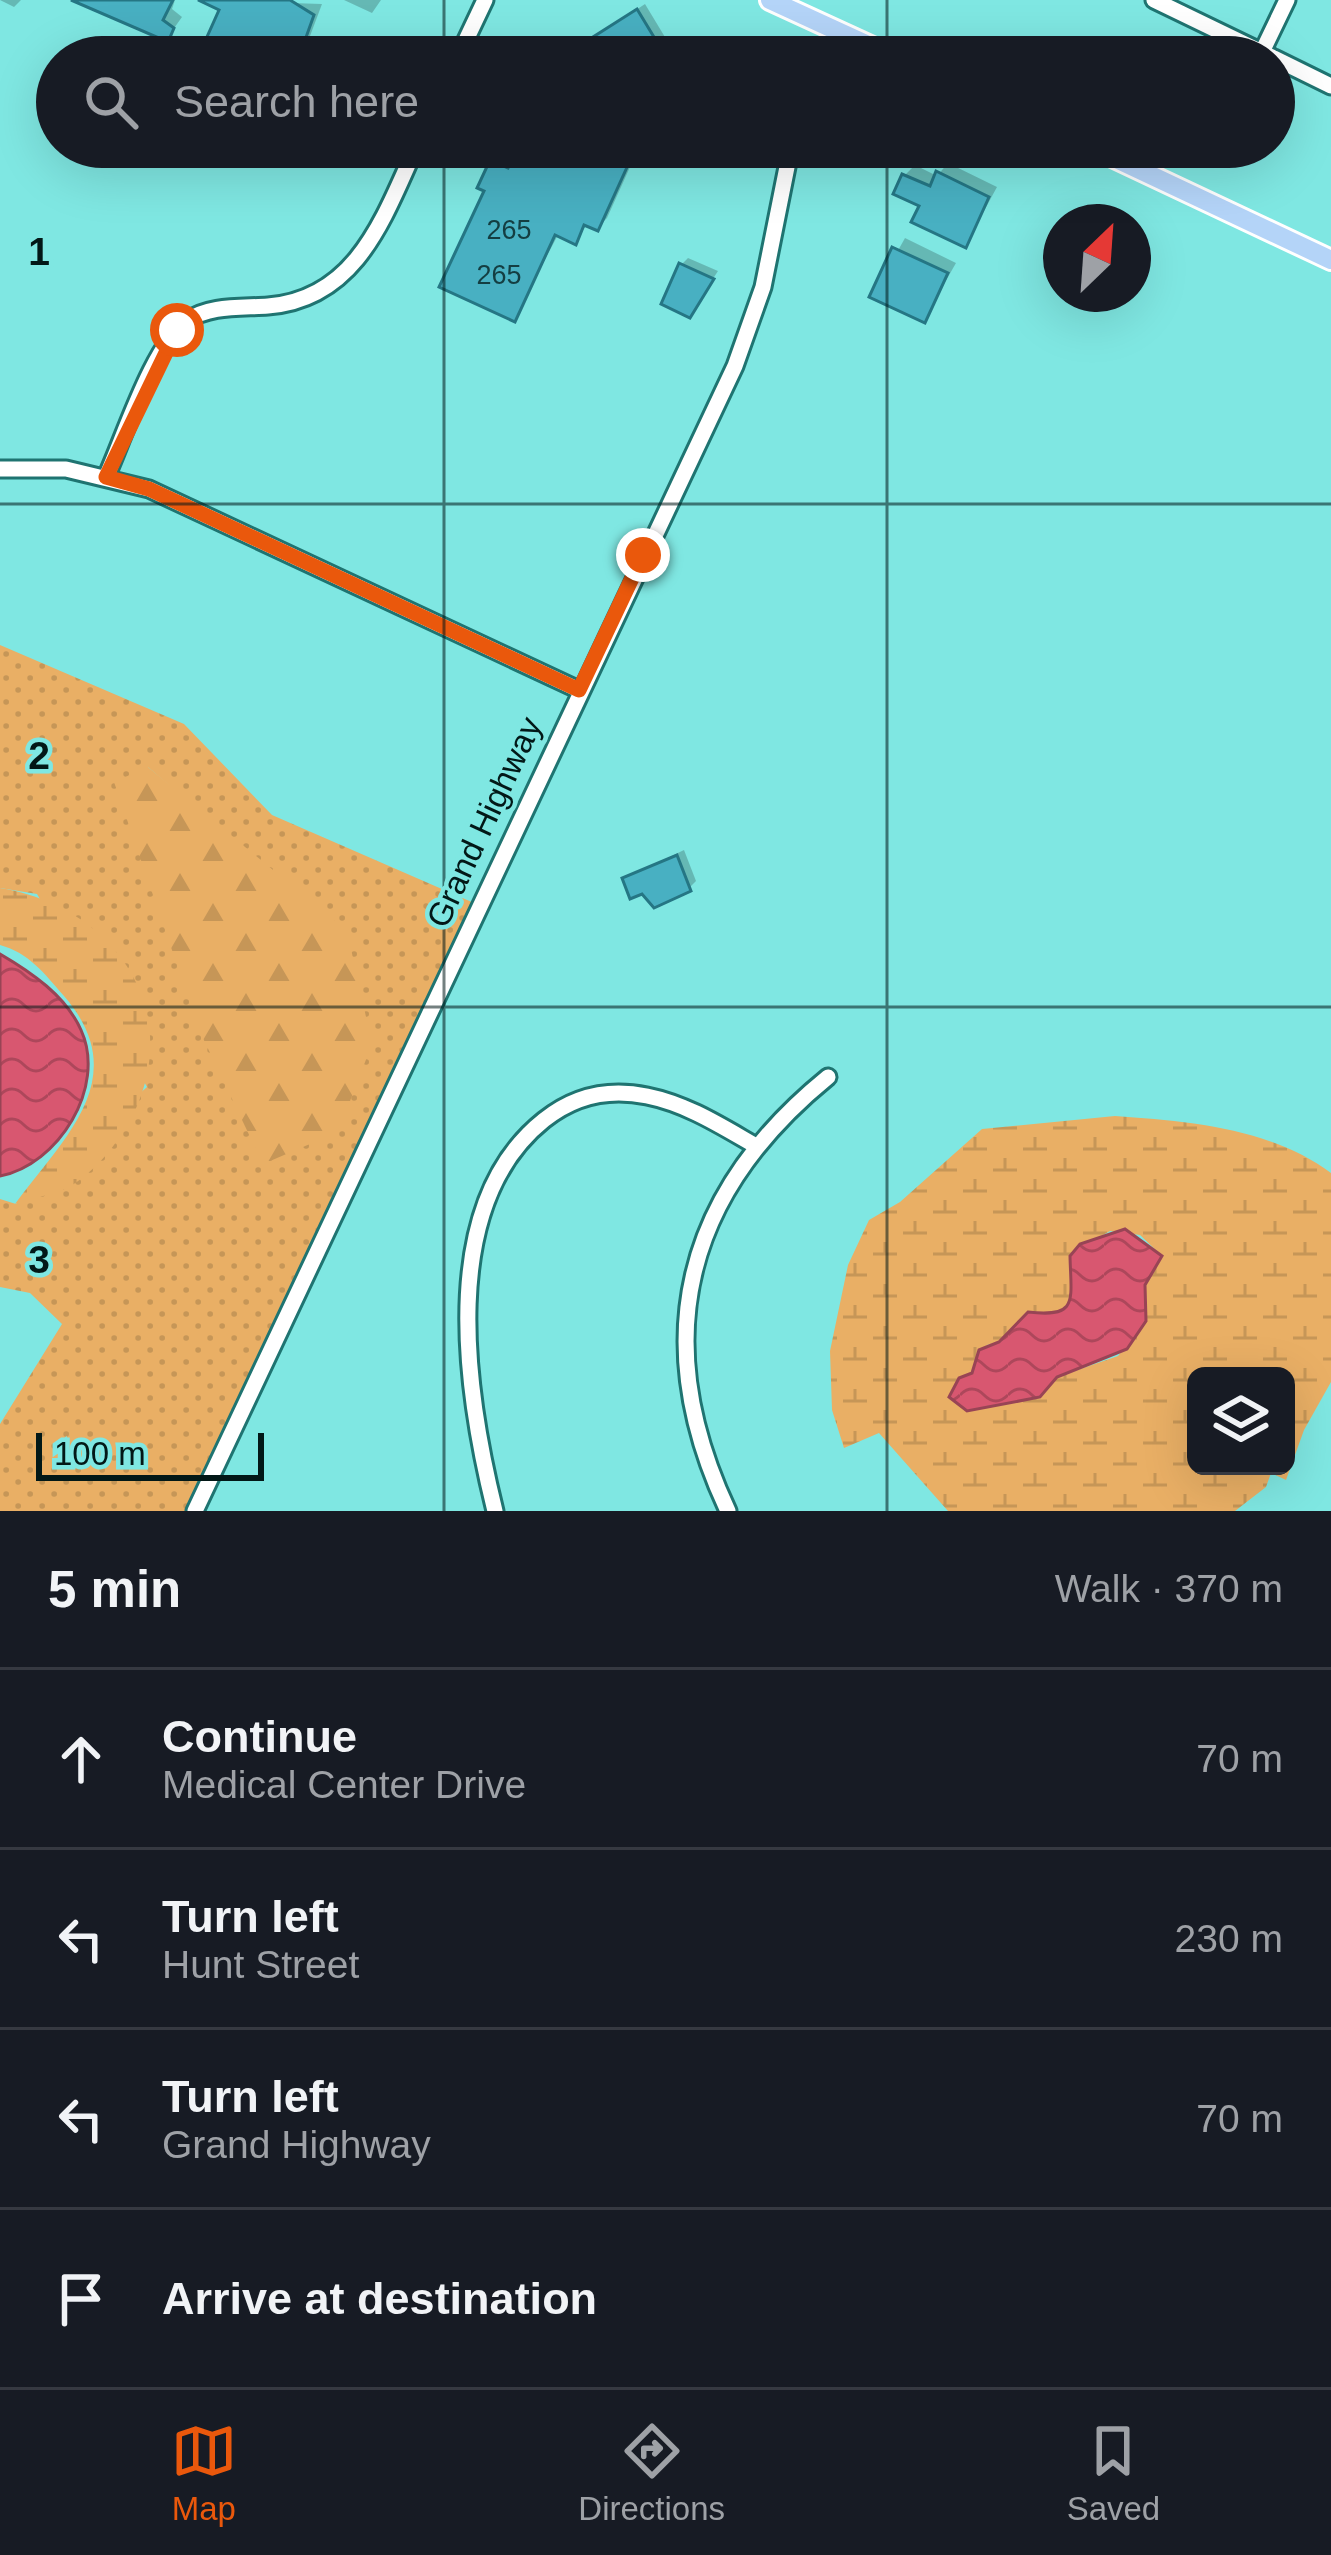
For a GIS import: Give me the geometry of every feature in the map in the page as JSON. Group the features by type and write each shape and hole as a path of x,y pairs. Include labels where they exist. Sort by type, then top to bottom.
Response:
{"main road":[{"path":"770,0 846,36"},
{"path":"1136,168 1331,260"}],"street":[{"path":"468,36 485,0"},
{"path":"1154,0 1228,36"},
{"path":"1275,36 1287,0"},
{"path":"833,36 835,31"},
{"path":"1295,69 1331,86"},
{"path":"106,477 177,330 211,310 293,302 334,282 367,249 406,168"},
{"name":"Grand Highway","path":"195,1511 751,326 785,168"},
{"path":"0,469 66,469 149,489 579,690"},
{"path":"728,1511 691,1411 687,1302 711,1218 756,1146 828,1077"},
{"path":"495,1511 478,1440 467,1351 478,1237 508,1154 561,1106 620,1093 669,1101 756,1146"}],"green space":[{"path":"0,645 184,724 272,815 474,903 185,1511 0,1511 0,1424 62,1324 30,1293 0,1287 0,1199 16,1204 147,1087 37,894 0,888","holes":["148,767 216,826 264,1164"]},
{"path":"148,767 347,931 372,1044 338,1132 263,1164 201,1034 114,782"},
{"path":"0,888 41,899 76,916 106,941 129,970 144,1003 150,1040 146,1079 131,1119 112,1148 69,1187 15,1204 84,1106 93,1054 84,1026 64,996 28,959 0,945"},
{"path":"1115,1116 1256,1137 1331,1173 1331,1382 1295,1455 1295,1367 1187,1367 1187,1475 1270,1475 1266,1487 1235,1511 948,1511 879,1433 844,1448 832,1410 830,1351 848,1265 869,1220 900,1202 982,1129","holes":["1110,1231 1140,1235 1162,1256 1145,1285 1146,1321 1118,1356 1057,1377 1040,1397 1018,1399 959,1378 972,1373 987,1345 999,1342 1028,1313 1044,1315 1067,1306 1072,1274 1092,1243"]}],"water":[{"path":"0,954 66,1006 81,1030 87,1075 82,1098 58,1140 41,1157 0,1176"},
{"path":"1125,1229 1162,1256 1145,1285 1146,1321 1127,1349 1057,1377 1040,1397 967,1411 949,1397 959,1378 972,1373 979,1350 999,1342 1028,1312 1064,1309 1071,1295 1070,1256 1080,1244"}],"building":[{"path":"71,0 173,0 163,20 174,28 171,36 154,36"},
{"path":"198,0 290,0 314,15 306,36 207,36 219,10"},
{"path":"637,9 653,36 595,36"},
{"path":"486,168 627,168 598,231 584,225 576,245 555,235 515,322 439,287 484,191 477,188"},
{"path":"936,171 989,197 966,248 911,222 919,206 893,194 902,174 930,186"},
{"path":"892,247 948,273 925,323 869,297"},
{"path":"679,263 714,279 690,318 661,304"},
{"path":"677,855 691,891 654,908 642,894 630,899 622,878"}],"route":[{"path":"177,330 106,477 149,489 579,690 643,555"}]}
